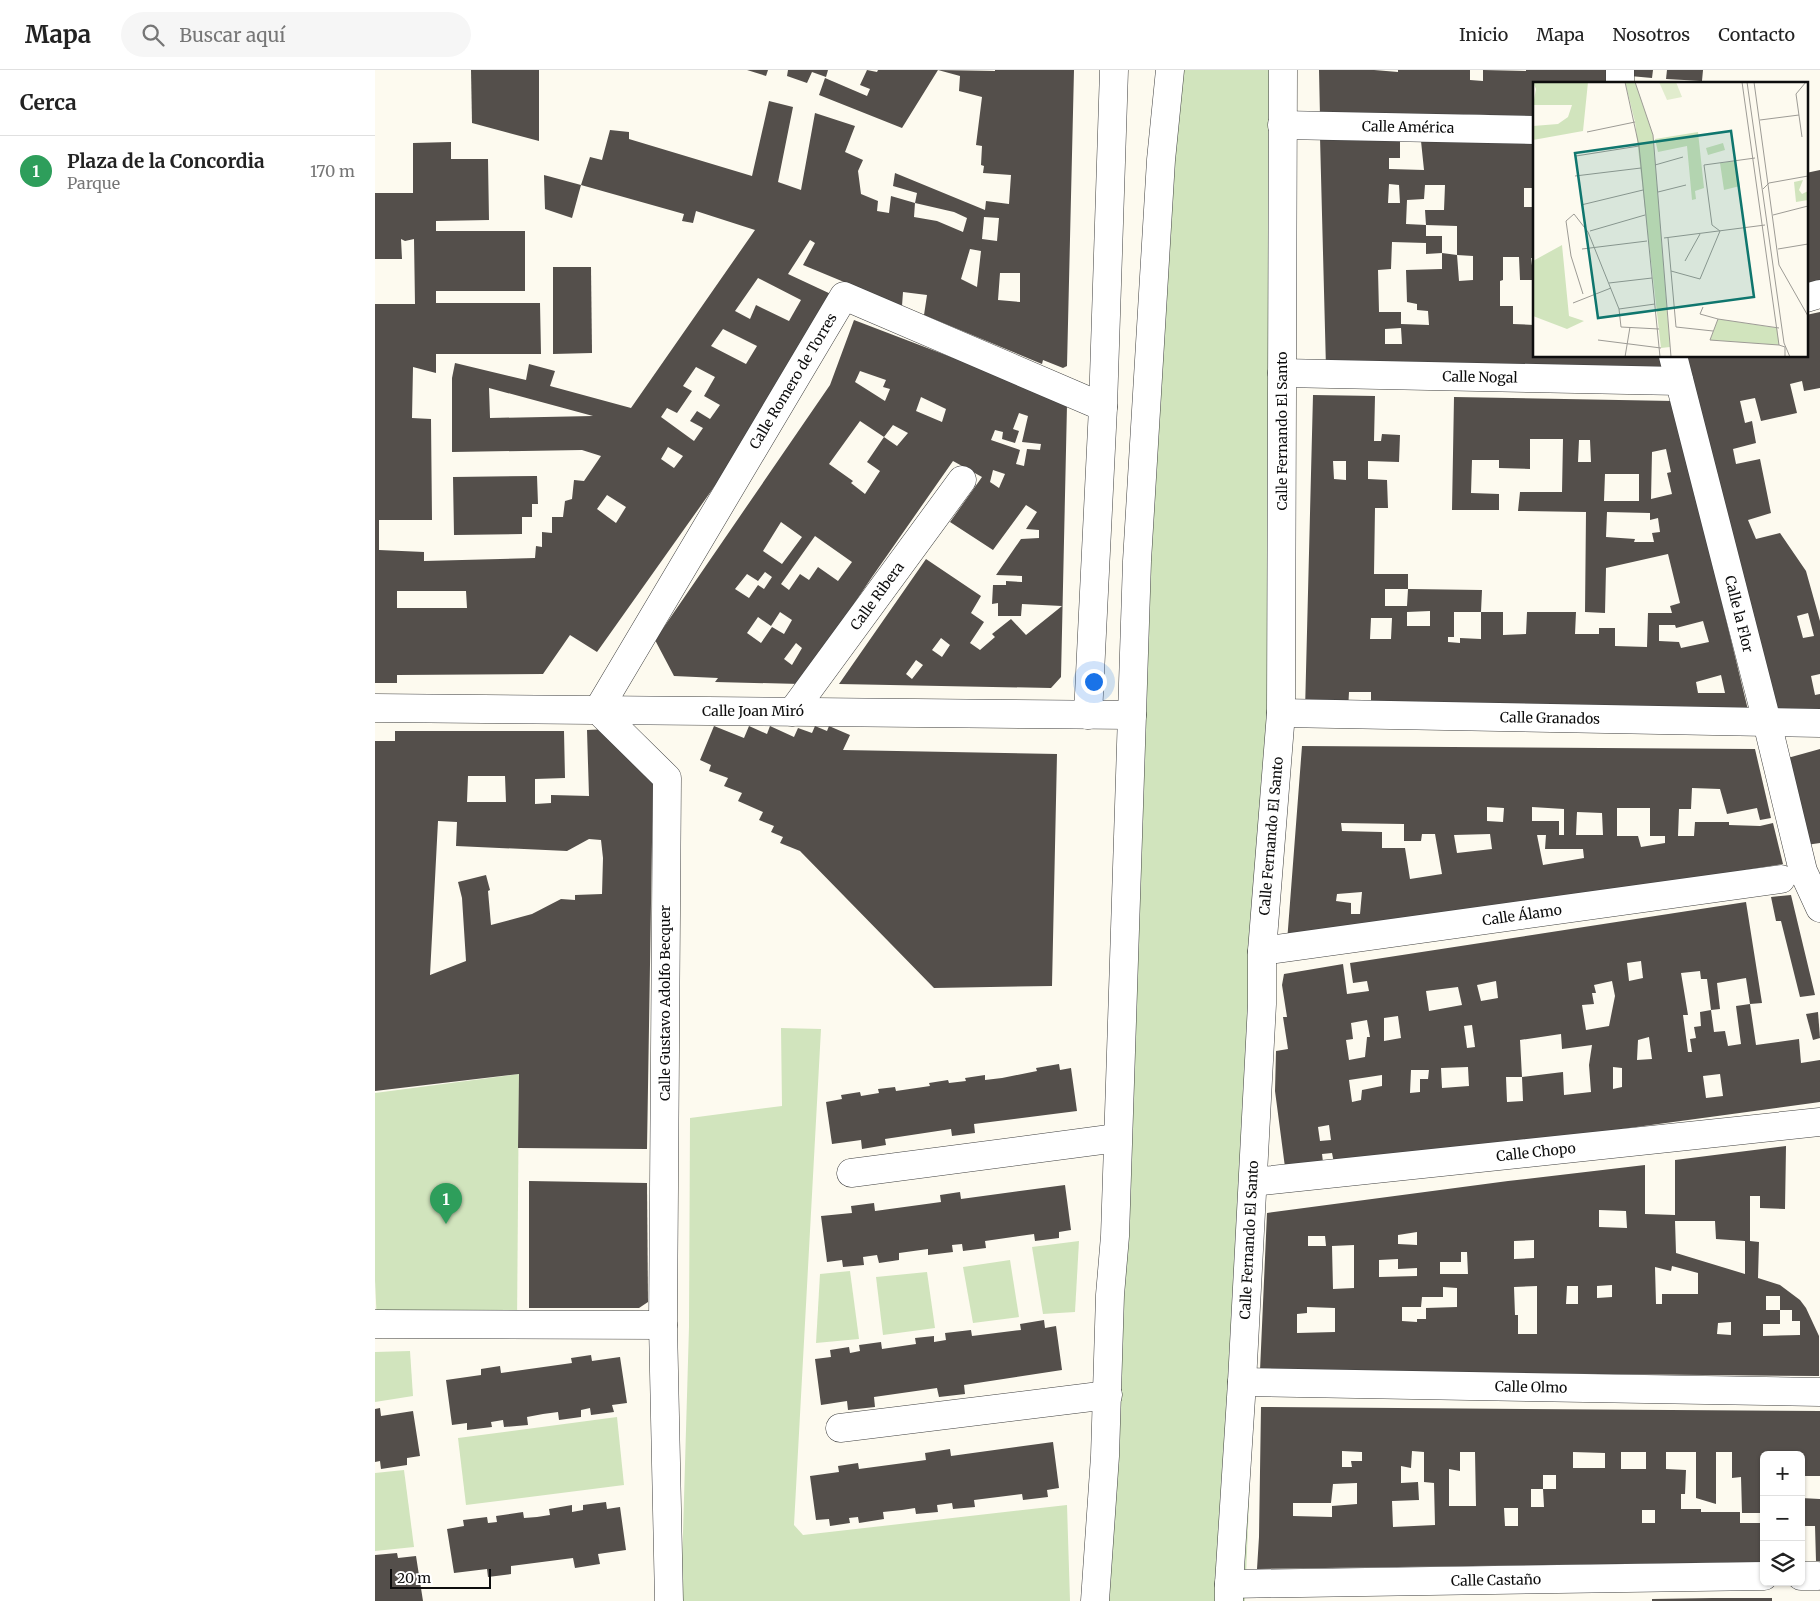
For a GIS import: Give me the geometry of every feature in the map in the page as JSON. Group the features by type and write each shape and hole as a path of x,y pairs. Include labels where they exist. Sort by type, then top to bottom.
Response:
{"street":[{"path":"1088,715 1103,407 1114,70"},
{"path":"1095,1601 1108,1395 1140,502 1161,160 1170,70"},
{"name":"Calle Fernando El Santo","path":"1229,1592 1253,1182 1262,1004 1262,951 1281,713 1283,70"},
{"name":"Calle América","path":"1282,125 1533,130"},
{"path":"1807,298 1820,294"},
{"name":"Calle Romero de Torres","path":"598,710 844,296 1103,407"},
{"name":"Calle Nogal","path":"1282,374 1676,368"},
{"name":"Calle la Flor","path":"1676,368 1767,722 1792,875 1820,908"},
{"name":"Calle Ribera","path":"792,712 962,480"},
{"name":"Calle Joan Miró","path":"375,708 1131,715"},
{"name":"Calle Gustavo Adolfo Becquer","path":"598,710 667,778 663,1325 669,1601"},
{"name":"Calle Granados","path":"1281,713 1820,723"},
{"name":"Calle Álamo","path":"1262,951 1792,875"},
{"name":"Calle Chopo","path":"1253,1182 1820,1122"},
{"path":"851,1172 1117,1138"},
{"path":"375,1324 663,1325"},
{"name":"Calle Olmo","path":"1242,1382 1820,1392"},
{"path":"840,1428 1108,1395"},
{"name":"Calle Castaño","path":"1229,1592 1760,1576"}],"green space":[{"path":"1171,70 1282,70 1281,713 1245,1601 1095,1601"},
{"path":"781,1028 821,1029 794,1525 803,1535 1067,1505 1070,1601 681,1601 689,1327 690,1118 782,1106"},
{"path":"519,1074 517,1325 377,1324 375,1280 375,1093"},
{"path":"1079,1241 1075,1312 1043,1314 1032,1247"},
{"path":"1010,1260 1019,1317 973,1323 963,1267"},
{"path":"850,1271 859,1339 816,1343 820,1274"},
{"path":"927,1272 935,1328 883,1335 876,1277"},
{"path":"410,1351 413,1396 375,1402 375,1352"},
{"path":"617,1417 624,1485 466,1505 458,1438"},
{"path":"404,1470 414,1547 375,1551 375,1473"}],"building":[{"path":"471,70 539,70 539,141 472,123"},
{"path":"747,70 768,70 766,76"},
{"path":"788,70 828,70 826,77 812,72 807,83 787,76"},
{"path":"867,70 877,72 878,70 938,70 902,128 819,95 825,78 867,96 870,89 860,85"},
{"path":"938,70 1074,70 1067,366 1063,368 1043,360 1042,364 924,315 927,295 903,292 902,306 803,265 815,243 810,240 788,274 833,295 719,480 597,652 570,635 543,674 397,675 397,683 375,683 375,304 415,304 414,239 405,241 401,239 402,259 375,259 375,193 413,193 413,143 451,142 451,159 488,159 489,220 436,221 436,231 525,231 525,291 436,291 436,303 540,303 541,354 436,354 436,373 413,367 412,418 431,419 432,520 379,520 379,550 424,552 424,561 535,558 536,546 542,547 542,532 552,533 552,517 563,517 565,501 572,499 574,480 584,481 601,456 582,450 452,452 452,378 455,363 526,380 529,364 555,371 550,386 631,408 755,230 696,211 693,223 682,221 684,214 581,185 590,157 602,160 610,130 629,132 629,139 752,176 769,101 793,107 778,182 801,190 815,113 855,126 845,152 863,160 858,171 861,194 878,201 877,211 889,213 891,196 915,203 917,193 893,186 895,173 985,210 986,201 1009,204 1011,175 983,173 984,166 981,165 982,146 976,145 982,97 959,91 960,76","holes":["915,203 954,212 967,218 963,232 937,221 914,217","984,217 999,218 997,241 982,239","970,249 981,251 977,287 961,279","1000,273 1020,273 1020,302 998,300","758,278 801,300 789,321 756,305 750,319 735,311","723,329 757,346 746,364 711,346","696,367 715,377 704,396 720,405 710,419 697,411 690,421 703,428 694,441 661,417 667,408 677,413 692,391 683,386","489,388 593,416 490,418","668,447 683,456 674,468 661,459","607,495 626,507 616,523 597,509","397,591 466,591 467,608 397,608"]},
{"path":"1319,70 1398,72 1398,70 1470,70 1470,80 1483,81 1483,70 1612,70 1612,82 1533,82 1533,117 1469,114 1320,117"},
{"path":"1631,70 1653,70 1652,78 1630,76"},
{"path":"1667,70 1703,70 1702,81 1666,79"},
{"path":"1320,137 1400,140 1400,158 1389,158 1389,169 1424,170 1421,141 1533,142 1533,188 1524,188 1524,207 1533,207 1533,258 1531,258 1533,280 1520,280 1519,257 1503,257 1503,280 1500,281 1500,306 1513,306 1513,324 1533,325 1533,358 1664,358 1667,372 1326,368","holes":["1389,184 1399,185 1400,203 1388,203","1425,185 1445,185 1444,210 1425,210 1426,225 1406,224 1407,200 1424,199","1426,225 1457,226 1457,255 1442,253 1442,236 1426,236","1392,242 1426,243 1426,254 1442,253 1442,269 1406,270 1407,302 1417,304 1417,310 1428,311 1429,325 1401,324 1401,312 1379,312 1378,270 1391,269","1457,255 1473,256 1473,280 1459,281","1401,328 1402,344 1385,344 1385,329"]},
{"path":"1820,170 1820,282 1807,285 1807,173"},
{"path":"544,175 581,185 572,218 545,209"},
{"path":"553,267 591,267 592,353 553,354"},
{"path":"1820,312 1820,388 1804,391 1802,381 1790,384 1797,413 1761,421 1755,398 1740,401 1745,423 1752,421 1756,443 1733,449 1736,464 1760,459 1771,513 1748,520 1756,539 1780,533 1806,571 1820,621 1820,674 1811,676 1815,695 1820,694 1820,717 1774,715 1685,358 1807,358 1807,315","holes":["1808,613 1814,636 1803,638 1797,616"]},
{"path":"854,320 964,362 1067,405 1061,677 1051,688 839,684 926,559 981,596 971,613 984,622 970,643 980,650 995,637 992,634 1011,619 1026,635 1062,606 1022,604 1021,616 998,616 998,603 992,604 993,585 1006,585 1006,581 1022,582 1022,576 996,575 1021,539 1039,538 1039,530 1026,529 1037,512 1026,505 993,550 950,522 982,477 953,461 800,684 715,682 718,678 674,676 655,640 830,385","holes":["860,371 886,380 883,387 890,389 885,401 855,382","921,397 946,409 942,422 916,411","1019,413 1028,416 1022,442 1041,444 1040,450 1027,449 1024,466 1016,464 1020,450 991,440 995,430 1003,432 1002,439 1015,443 1019,431 1013,429","860,421 884,437 867,462 880,471 865,494 851,483 853,481 829,464","893,425 908,433 897,446 884,437","993,470 1005,474 999,488 990,482","781,522 802,537 782,564 763,551","815,536 852,562 838,581 818,567 809,580 800,574 789,590 781,584","765,572 772,577 764,589 758,585 749,598 735,589 747,574 758,581","780,612 792,620 784,634 772,627 761,643 747,633 758,617 771,626","941,638 950,645 942,657 932,650","796,643 802,648 792,665 784,659","916,660 923,665 912,679 906,674"]},
{"path":"1313,395 1375,396 1374,441 1381,441 1382,434 1400,435 1399,462 1368,461 1368,479 1387,480 1388,508 1375,508 1374,574 1408,574 1408,589 1482,590 1481,612 1503,612 1503,635 1526,634 1527,612 1576,612 1575,634 1599,634 1599,628 1615,628 1615,646 1647,647 1648,613 1672,613 1670,606 1680,603 1668,554 1606,568 1605,613 1585,612 1586,512 1518,511 1520,492 1562,492 1563,439 1530,439 1530,469 1499,468 1499,460 1472,460 1471,493 1499,494 1499,510 1452,510 1454,397 1673,401 1749,714 1371,711 1371,692 1349,692 1348,711 1305,711","holes":["1579,440 1590,440 1591,462 1578,462","1666,449 1671,472 1667,473 1672,494 1651,499 1652,452","1333,461 1346,461 1346,480 1334,479","1605,474 1639,474 1639,501 1604,501","1607,512 1650,513 1650,520 1658,518 1660,532 1652,533 1654,542 1634,542 1635,539 1606,537","1385,589 1408,589 1407,606 1385,606","1430,611 1430,626 1407,626 1407,612","1454,612 1481,612 1481,639 1460,638 1460,643 1448,642 1448,637 1454,637","1371,618 1392,618 1391,639 1370,639","1703,621 1709,642 1681,648 1679,642 1659,641 1659,625 1675,625 1676,628","1721,675 1725,693 1698,693 1696,682"]},
{"path":"537,476 538,504 532,504 532,517 522,517 522,534 454,535 453,477"},
{"path":"714,726 744,738 749,726 767,734 770,726 794,737 798,728 812,733 815,726 827,731 829,726 850,735 843,750 1057,754 1052,986 934,988 800,851 780,843 783,837 771,832 774,826 759,820 763,812 738,801 742,793 724,786 728,778 709,771 711,765 700,760"},
{"path":"608,729 655,777 652,842 647,1149 518,1148 519,1074 375,1091 375,741 395,741 395,731 564,731 565,778 535,779 535,804 551,803 551,795 589,796 587,730","holes":["468,776 505,776 506,802 467,802","438,821 457,822 456,846 567,851 589,839 601,840 603,858 602,894 575,895 575,900 561,899 532,914 491,925 488,891 490,890 486,875 458,882 462,898 466,961 430,975"]},
{"path":"1302,746 1755,749 1771,818 1760,820 1757,808 1727,814 1720,789 1692,788 1691,809 1679,809 1678,836 1694,836 1695,822 1729,822 1729,825 1760,826 1773,823 1783,864 1287,942","holes":["1487,807 1504,808 1503,822 1487,821","1532,807 1564,809 1564,835 1559,835 1559,821 1532,821","1617,808 1650,808 1650,836 1665,836 1665,843 1641,847 1638,836 1617,836","1577,812 1602,813 1603,835 1576,835","1341,823 1404,824 1404,841 1421,841 1422,834 1435,834 1442,874 1410,879 1405,848 1382,848 1382,832 1342,831","1490,834 1492,849 1457,853 1454,835","1537,835 1546,835 1545,849 1583,849 1584,858 1543,865","1362,892 1360,914 1351,914 1351,903 1336,901 1337,894"]},
{"path":"1820,749 1820,843 1806,845 1784,759"},
{"path":"1791,895 1815,995 1800,997 1781,921 1776,921 1771,897"},
{"path":"1746,902 1762,1003 1750,1004 1756,1045 1799,1039 1801,1063 1820,1060 1820,1102 1335,1168 1332,1153 1322,1154 1324,1170 1286,1175 1275,1091 1276,1051 1288,1049 1283,1017 1287,1017 1282,985 1284,974 1343,964 1347,994 1369,991 1367,981 1353,983 1350,963","holes":["1641,961 1643,978 1629,981 1627,963","1700,971 1701,979 1707,979 1711,1010 1700,1012 1701,1026 1694,1027 1696,1038 1690,1039 1692,1052 1688,1052 1683,1015 1688,1015 1681,973","1746,978 1750,1004 1736,1006 1741,1044 1728,1046 1725,1031 1714,1032 1711,1010 1720,1009 1717,983","1496,981 1498,998 1481,1001 1477,985","1612,981 1615,996 1609,1026 1586,1030 1582,1005 1594,1004 1592,993 1596,993 1594,985","1458,987 1462,1005 1429,1011 1426,991","1398,1016 1401,1038 1384,1041 1384,1018","1367,1020 1370,1037 1367,1037 1365,1057 1349,1060 1346,1040 1353,1039 1351,1023","1472,1025 1475,1047 1467,1048 1464,1026","1561,1034 1562,1049 1592,1045 1589,1065 1591,1092 1564,1095 1563,1072 1522,1077 1520,1040","1649,1037 1652,1059 1637,1060 1638,1040","1468,1067 1469,1086 1442,1088 1441,1068","1613,1067 1622,1068 1622,1087 1613,1089","1411,1070 1429,1070 1428,1079 1420,1079 1420,1092 1410,1093","1720,1074 1723,1096 1706,1098 1703,1076","1382,1075 1382,1086 1362,1090 1361,1100 1352,1102 1349,1080","1506,1077 1522,1077 1523,1101 1507,1102","1329,1125 1331,1140 1320,1141 1318,1127"]},
{"path":"1818,1012 1820,1038 1813,1040 1806,1014"},
{"path":"1059,1064 1060,1070 1071,1068 1077,1111 974,1124 975,1133 952,1136 951,1129 885,1139 886,1145 862,1149 861,1140 832,1144 826,1102 842,1099 841,1095 860,1092 861,1096 879,1093 878,1089 895,1087 896,1091 930,1086 929,1083 948,1080 949,1083 966,1081 965,1078 985,1075 985,1080 1002,1078 1037,1071 1036,1068"},
{"path":"1786,1146 1785,1209 1760,1208 1760,1196 1750,1196 1750,1241 1759,1242 1758,1278 1780,1285 1800,1300 1806,1308 1819,1336 1819,1376 1260,1371 1267,1213 1645,1165 1645,1214 1675,1215 1675,1160","holes":["1599,1210 1626,1211 1627,1228 1599,1227","1675,1221 1715,1221 1716,1239 1745,1241 1745,1274 1676,1253","1417,1232 1417,1245 1398,1244 1398,1235","1308,1236 1325,1236 1326,1246 1308,1246","1534,1240 1534,1258 1514,1259 1514,1241","1354,1245 1354,1288 1333,1289 1332,1246","1461,1252 1467,1252 1468,1274 1440,1274 1440,1262 1461,1262","1398,1259 1398,1269 1417,1268 1417,1276 1379,1277 1379,1260","1672,1266 1698,1273 1698,1294 1662,1294 1662,1304 1656,1304 1655,1267 1671,1271","1612,1285 1612,1297 1597,1298 1597,1286","1537,1286 1537,1334 1518,1334 1518,1315 1515,1315 1514,1287","1567,1286 1578,1286 1578,1304 1566,1304","1443,1287 1457,1288 1457,1307 1426,1308 1426,1319 1417,1319 1417,1322 1402,1321 1402,1307 1421,1307 1422,1297 1443,1297","1766,1296 1780,1296 1780,1310 1766,1310","1307,1307 1335,1308 1335,1332 1297,1333 1297,1314 1307,1313","1780,1310 1792,1310 1792,1321 1800,1321 1800,1335 1763,1336 1763,1324 1780,1324","1731,1322 1731,1335 1717,1334 1718,1323"]},
{"path":"529,1181 647,1183 648,1302 639,1308 529,1308"},
{"path":"1065,1185 1071,1230 1059,1232 1059,1238 1035,1241 1034,1234 985,1241 986,1248 963,1251 962,1244 952,1245 953,1252 928,1255 928,1249 899,1253 899,1260 879,1263 877,1255 863,1257 864,1265 843,1267 842,1260 827,1262 821,1216 852,1213 851,1206 874,1203 875,1211 941,1202 940,1195 960,1192 961,1199"},
{"path":"1044,1320 1045,1328 1056,1326 1062,1370 964,1385 965,1394 939,1397 937,1388 874,1397 875,1407 848,1410 847,1401 821,1405 815,1359 831,1357 830,1350 849,1347 850,1353 860,1351 859,1345 881,1342 882,1349 916,1344 915,1338 934,1336 934,1342 946,1340 945,1333 971,1330 972,1336 1021,1330 1020,1324"},
{"path":"591,1355 592,1361 620,1357 627,1403 612,1405 614,1412 591,1415 590,1408 581,1410 581,1417 559,1420 558,1412 527,1417 528,1425 504,1427 503,1420 491,1422 492,1427 467,1430 467,1423 452,1425 446,1380 481,1375 481,1369 500,1366 501,1373 572,1363 571,1358"},
{"path":"1261,1407 1820,1411 1820,1476 1805,1476 1805,1451 1760,1451 1760,1513 1742,1513 1741,1477 1732,1478 1732,1452 1716,1452 1716,1504 1696,1498 1696,1452 1666,1452 1666,1469 1686,1470 1685,1494 1681,1494 1681,1509 1701,1509 1701,1512 1740,1512 1740,1523 1760,1523 1760,1562 1257,1569","holes":["1342,1451 1362,1452 1362,1461 1351,1461 1352,1467 1342,1467","1412,1451 1424,1452 1424,1482 1434,1483 1435,1525 1393,1527 1392,1501 1419,1500 1418,1482 1401,1483 1401,1466 1411,1468","1460,1452 1475,1452 1476,1506 1449,1506 1449,1469 1460,1471","1573,1452 1605,1453 1605,1468 1573,1468","1621,1452 1646,1452 1646,1469 1621,1469","1543,1475 1556,1475 1556,1489 1543,1489","1357,1483 1357,1504 1332,1506 1332,1517 1293,1516 1293,1503 1331,1503 1333,1484","1531,1489 1543,1489 1544,1507 1531,1507","1504,1508 1518,1508 1518,1526 1505,1526","1642,1510 1655,1510 1655,1523 1642,1523"]},
{"path":"380,1408 381,1416 413,1411 420,1456 407,1458 407,1465 381,1469 380,1461 375,1462 375,1409"},
{"path":"1053,1442 1059,1488 1047,1490 1048,1497 1023,1500 1022,1494 974,1500 975,1507 953,1509 952,1503 937,1505 938,1512 916,1514 915,1508 883,1512 884,1519 859,1523 858,1517 849,1518 850,1523 830,1526 829,1519 816,1520 810,1476 839,1472 838,1466 858,1463 859,1469 926,1460 925,1453 950,1449 951,1456"},
{"path":"1805,1498 1820,1499 1820,1561 1816,1561 1815,1526 1805,1526"},
{"path":"606,1502 607,1509 620,1507 626,1550 598,1554 600,1564 575,1568 573,1558 511,1566 511,1574 488,1577 487,1569 454,1573 447,1529 464,1526 463,1520 487,1517 488,1523 497,1522 496,1516 523,1512 524,1518 537,1517 550,1515 549,1509 572,1505 572,1512 583,1510 583,1505"},
{"path":"397,1553 398,1558 416,1556 423,1601 375,1601 375,1555"},
{"path":"1772,1598 1772,1601 1652,1601 1652,1599"}],"place":[{"name":"Plaza de la Concordia","path":"446,1224"}]}
